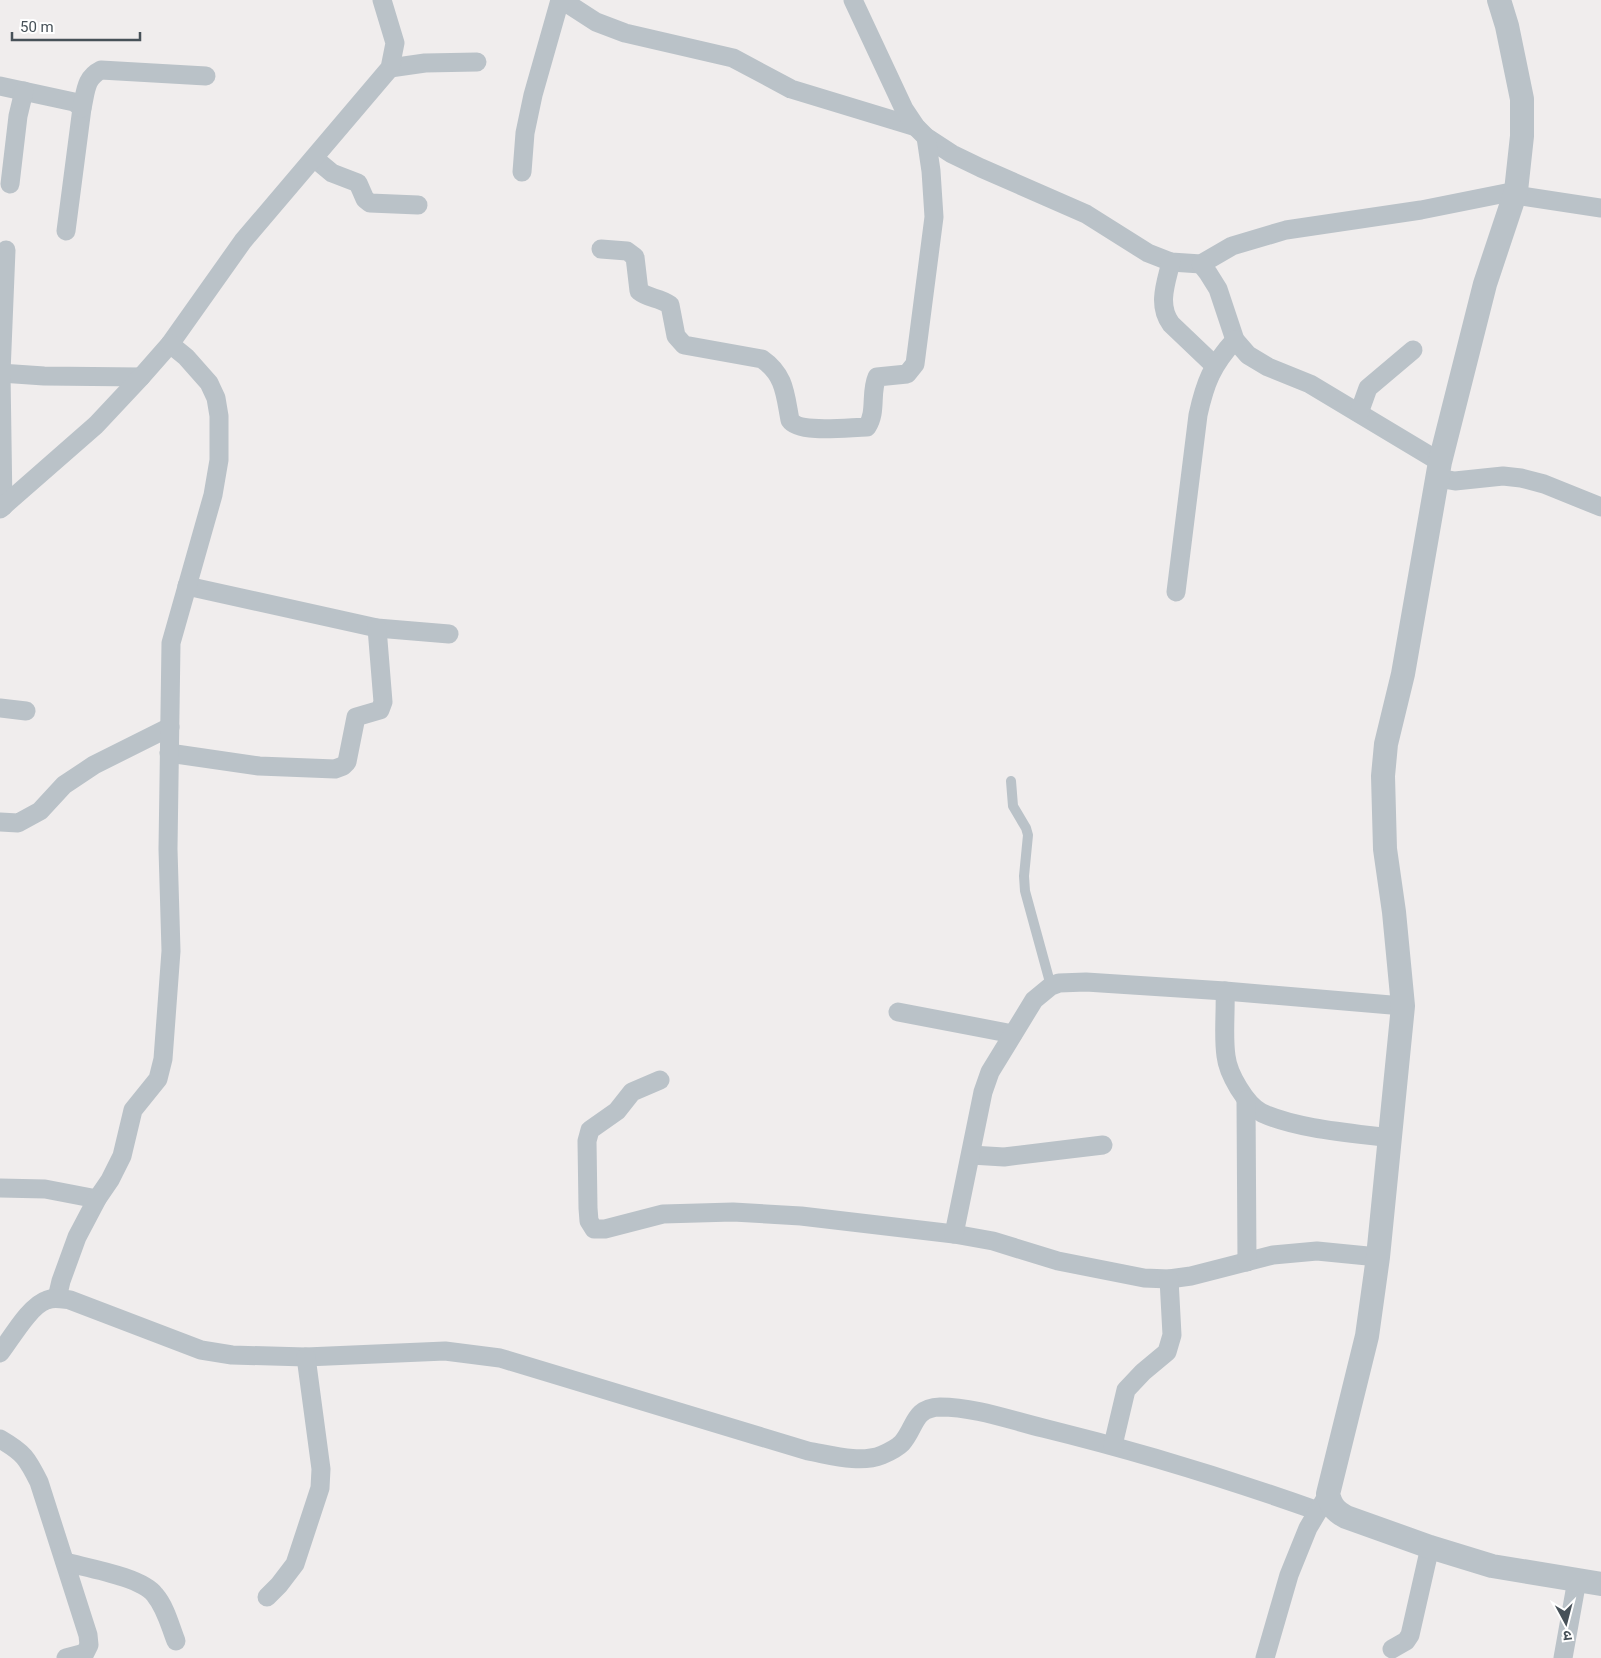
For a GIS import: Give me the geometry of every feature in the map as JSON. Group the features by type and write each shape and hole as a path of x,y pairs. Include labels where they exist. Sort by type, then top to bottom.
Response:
{"street":[{"path":"2,508 96,425 141,377 170,344 243,241 390,68 395,43 382,0"},
{"path":"522,172 525,133 533,95 561,0 596,22 624,33 733,58 791,89 921,132 952,154 1086,214 1148,253 1171,262 1201,264 1232,246 1286,230 1422,210 1516,193 1601,208"},
{"path":"601,249 626,251 635,257 639,291 645,296 663,299 670,304 676,336 684,345 762,359 772,366 783,384 790,420 793,424 804,428 867,426 872,419 873,385 876,377 907,374 915,364 934,217 930,171 921,132 904,109 853,0"},
{"path":"1266,1658 1289,1575 1308,1528 1323,1502 1367,1336 1378,1257 1403,1006 1394,912 1384,849 1383,776 1386,744 1403,674 1439,470 1485,284 1516,193 1522,136 1522,99 1507,26 1499,0"},
{"path":"390,68 425,63 477,62"},
{"path":"66,231 82,108 89,80 93,74 101,70 206,76"},
{"path":"0,86 74,102 82,108"},
{"path":"10,184 18,116 24,91"},
{"path":"314,158 332,173 358,183 365,199 370,203 418,205"},
{"path":"2,508 0,373 6,250"},
{"path":"1171,262 1163,299 1165,317 1214,365"},
{"path":"1201,264 1218,288 1235,340 1248,355 1268,367 1310,384 1359,413 1455,481 1503,476 1522,478 1544,484 1601,507"},
{"path":"1176,592 1198,415 1203,392 1214,365 1235,340"},
{"path":"57,1298 77,1237 122,1156 133,1110 158,1079 163,1059 171,952 168,849 171,643 213,495 219,460 219,416 216,398 209,383 186,357 170,344"},
{"path":"1359,413 1368,388 1413,350"},
{"path":"0,373 44,376 141,377"},
{"path":"187,586 377,628 449,634"},
{"path":"169,753 259,766 335,769 344,766 356,717 380,710 382,702 377,628"},
{"path":"0,708 26,711"},
{"path":"0,822 18,823 40,811 64,785 94,765 170,727"},
{"path":"954,1234 983,1092 990,1072 1034,1000 1051,986 1059,983 1086,982 1226,991 1403,1006"},
{"path":"1226,991 1226,1057 1230,1072 1246,1100 1260,1112 1289,1122 1390,1138"},
{"path":"898,1012 1013,1034"},
{"path":"660,1080 632,1092 617,1111 590,1130 587,1141 588,1208 589,1221 594,1229 605,1229 663,1214 733,1212 801,1216 954,1234 993,1241 1058,1261 1144,1278 1169,1279 1191,1276 1273,1255 1317,1251 1378,1257"},
{"path":"1246,1100 1247,1262"},
{"path":"971,1155 1004,1157 1103,1145"},
{"path":"0,1188 45,1189 97,1199"},
{"path":"1113,1445 1126,1390 1143,1372 1167,1352 1172,1335 1169,1279"},
{"path":"0,1353 35,1306 46,1300 57,1298 70,1300 201,1350 232,1356 306,1357 445,1351 500,1358 808,1451 840,1457 880,1456 902,1443 919,1414 926,1409 938,1407 960,1408 1113,1445 1232,1481 1323,1502 1331,1505 1342,1515 1430,1547 1492,1566 1601,1584"},
{"path":"267,1597 295,1564 320,1488 321,1469 306,1357"},
{"path":"0,1439 19,1450 30,1464 39,1482 88,1635 89,1645 85,1652 66,1658"},
{"path":"1392,1649 1406,1641 1410,1635 1430,1547"},
{"path":"65,1562 132,1580 146,1586 155,1594 162,1605 176,1641"},
{"path":"1563,1658 1577,1580"}],"lane":[{"path":"1011,781 1013,806 1028,835 1024,890 1051,986"}]}
